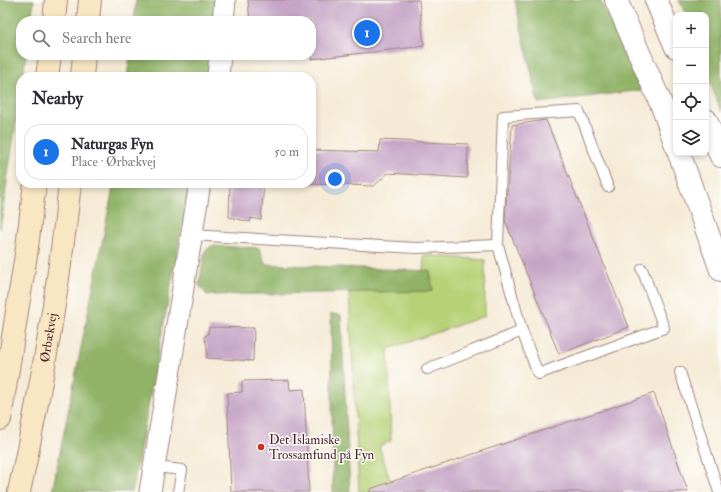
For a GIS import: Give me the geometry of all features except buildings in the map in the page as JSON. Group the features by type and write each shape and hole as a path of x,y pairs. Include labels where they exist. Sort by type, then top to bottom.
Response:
{"main road":[{"path":"54,16 56,0"},
{"path":"88,16 90,0"},
{"path":"48,72 49,60"},
{"path":"82,72 84,60"},
{"path":"0,419 25,263 34,188"},
{"name":"Ørbækvej","path":"19,492 34,422 64,237 69,188"}],"street":[{"path":"223,16 225,0"},
{"path":"616,0 662,106 673,137"},
{"path":"656,0 673,40"},
{"path":"218,72 220,60"},
{"path":"709,127 721,156"},
{"path":"680,156 721,270"},
{"path":"150,492 156,467 190,235 199,188"}],"lane":[{"path":"608,187 579,111 503,116 498,245 522,331 538,374 664,328 642,268"},
{"path":"190,235 416,248 498,245"},
{"path":"427,369 522,331"},
{"path":"680,372 719,492"},
{"path":"156,467 182,470 178,492"}],"green space":[{"path":"0,0 34,0 32,16 16,16 16,60 25,60 23,72 16,72 16,122 0,229"},
{"path":"136,0 218,0 216,16 134,16"},
{"path":"515,0 600,0 642,90 538,103"},
{"path":"679,0 721,0 721,112 709,79 709,12 685,12"},
{"path":"129,60 212,60 210,72 128,72"},
{"path":"113,188 189,188 132,492 52,492"},
{"path":"212,246 259,248 265,264 430,271 433,291 207,295 199,285 205,251"},
{"path":"424,255 485,260 485,316 388,349 391,441 379,446 394,492 359,492 349,292 432,291 430,271 423,270"},
{"path":"331,314 341,315 350,492 333,492"}],"place":[{"name":"Naturgas Fyn","path":"367,33"},
{"name":"Det Islamiske Trossamfund på Fyn","path":"261,447"}]}
